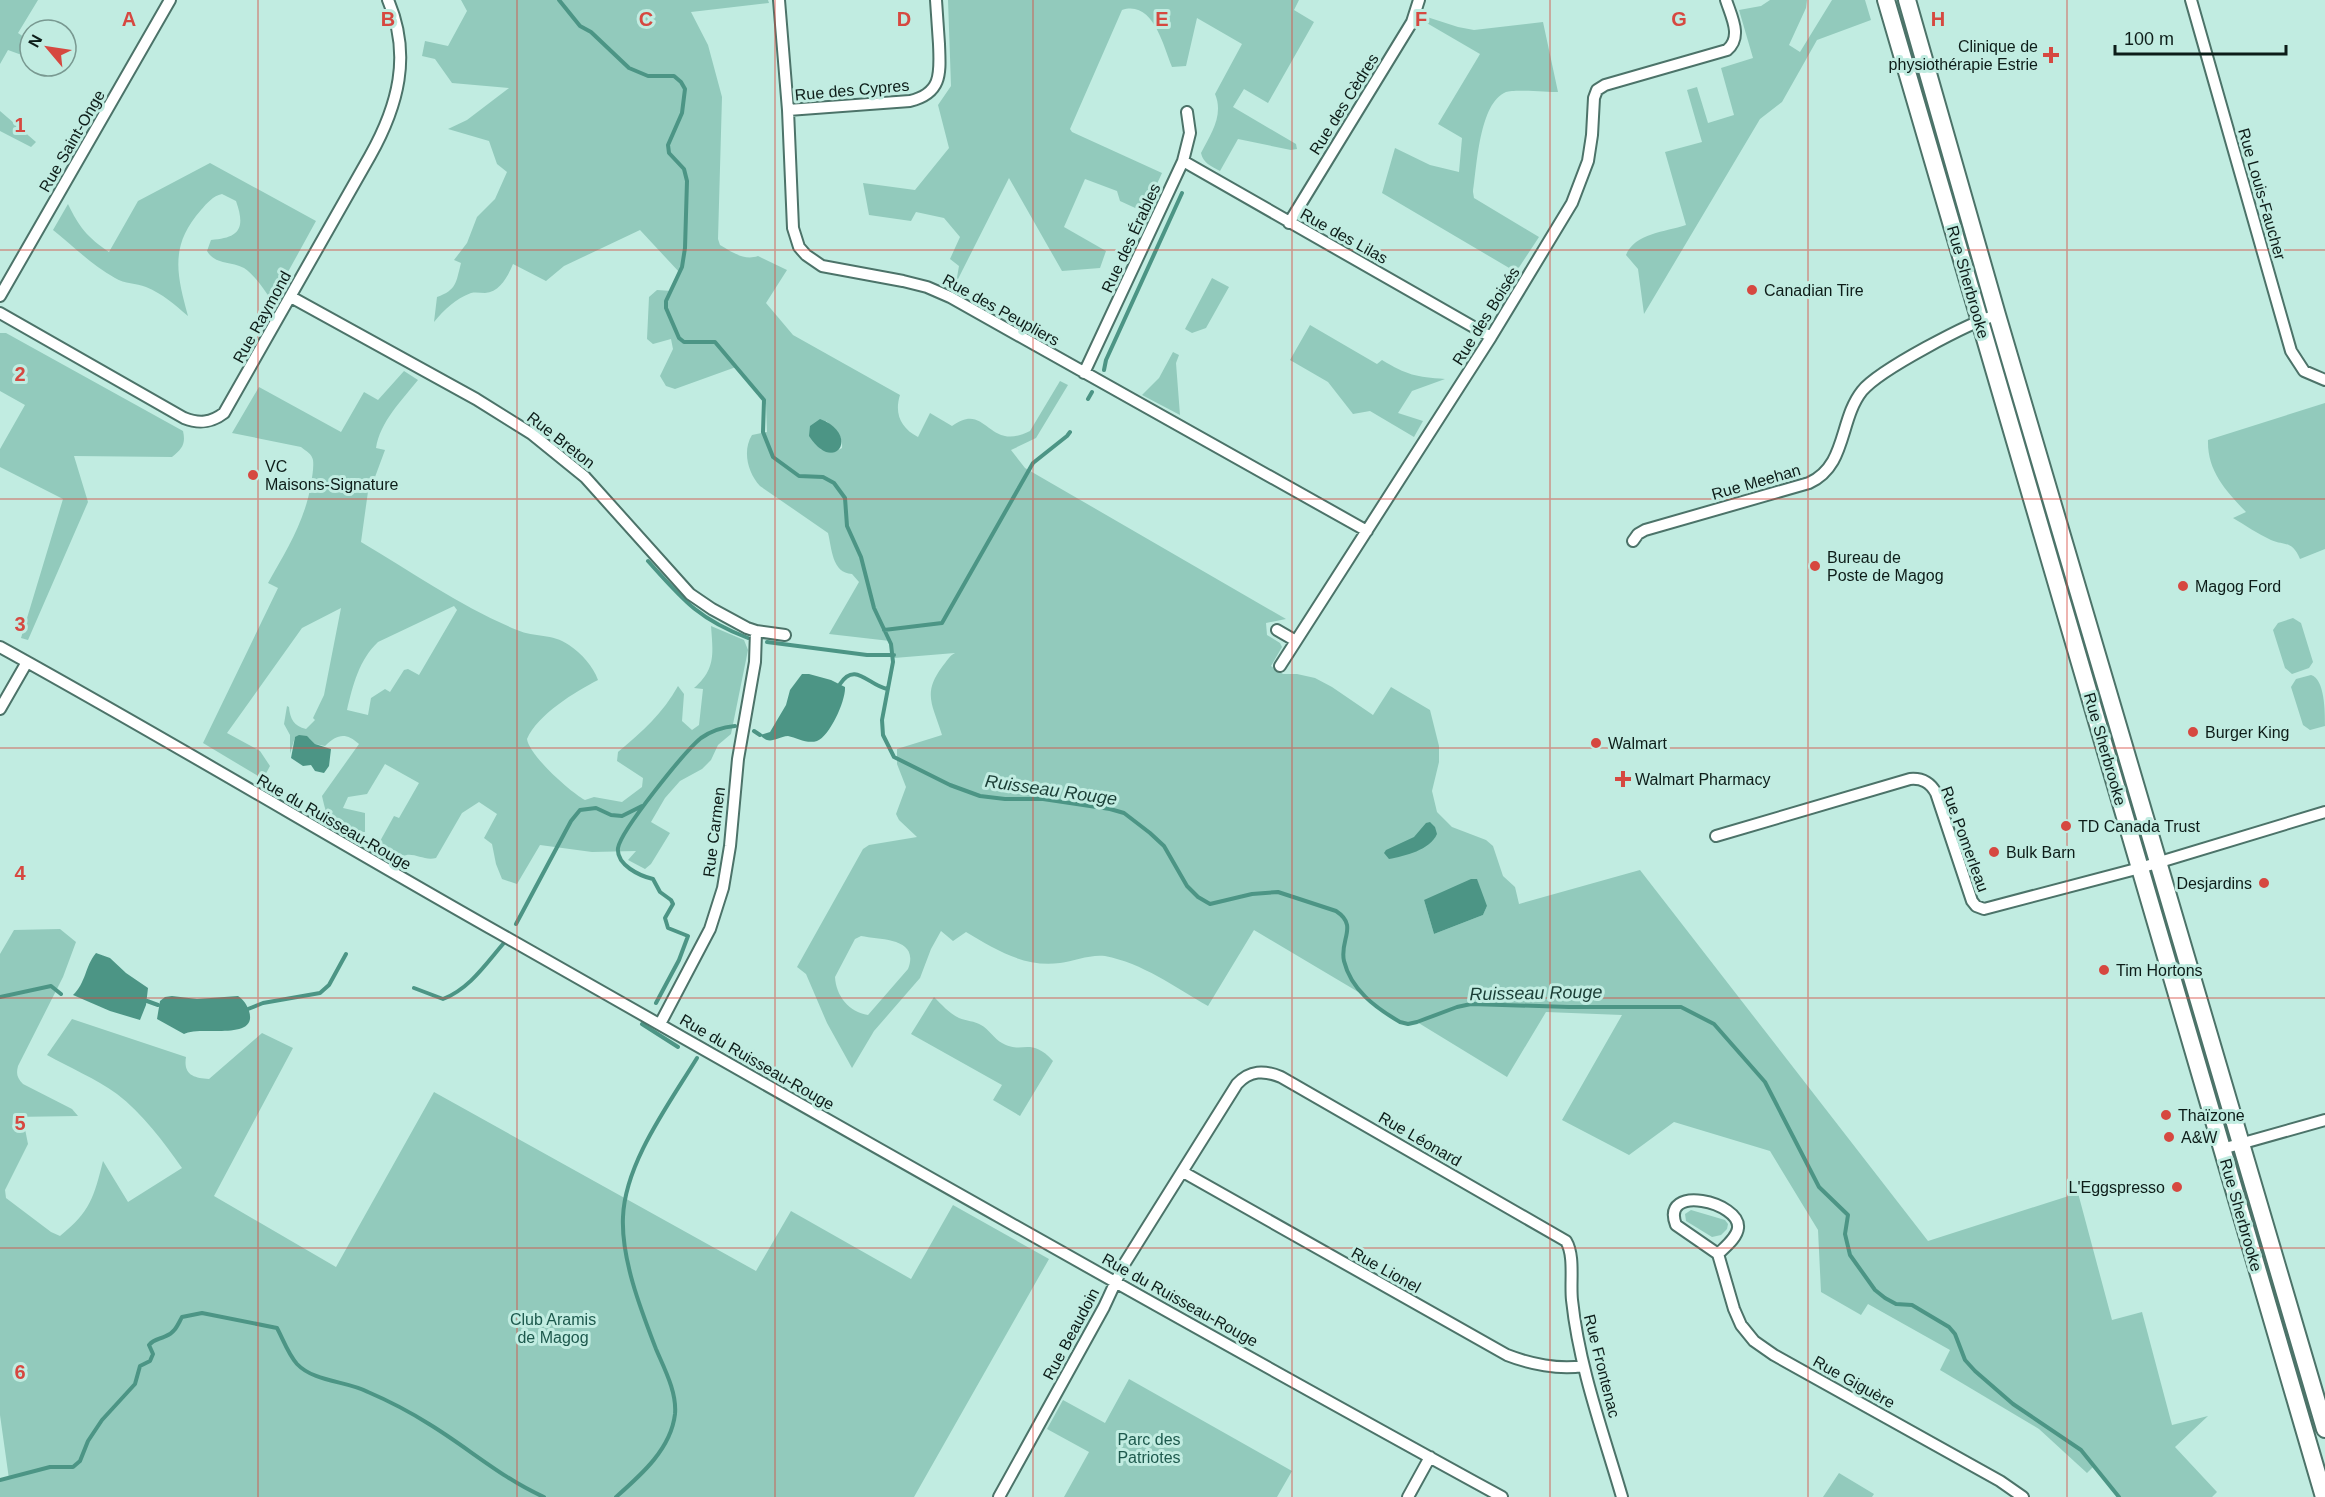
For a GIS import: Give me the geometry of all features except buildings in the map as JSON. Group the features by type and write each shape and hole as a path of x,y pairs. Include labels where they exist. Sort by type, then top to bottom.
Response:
{"main road":[{"name":"Rue Sherbrooke","path":"1886,0 2324,1497"},
{"name":"Rue Sherbrooke","path":"1907,0 1997,315 2325,1428"}],"street":[{"name":"Rue Saint-Onge","path":"0,296 170,0"},
{"name":"Rue Raymond","path":"0,313 184,418 201,422 217,418 229,406 391,115 399,79 400,60 396,23 388,0"},
{"name":"Rue des Peupliers","path":"779,0 794,228 799,247 806,255 822,266 903,281 939,292 1367,531"},
{"name":"Rue des Cypres","path":"788,110 910,101 926,95 932,90 940,75 936,0"},
{"name":"Rue des Cèdres","path":"1289,222 1412,22 1419,0"},
{"name":"Rue des Boisés","path":"1280,666 1491,337 1579,190 1588,161 1594,98 1598,90 1605,85 1726,50 1734,42 1736,34 1726,0"},
{"name":"Rue Louis-Faucher","path":"2191,0 2291,351 2304,370 2325,380"},
{"name":"Rue des Érables","path":"1084,373 1183,161 1190,133 1188,111"},
{"name":"Rue des Lilas","path":"1183,161 1491,337"},
{"name":"Rue Breton","path":"291,297 476,399 532,434 585,477 690,594 712,609 756,631 785,635"},
{"name":"Rue Meehan","path":"1633,541 1645,530 1809,483 1821,477 1834,462 1857,399 1866,387 1909,358 1979,320 1997,315"},
{"path":"1277,630 1296,641"},
{"name":"Rue Carmen","path":"660,1024 710,929 723,888 730,846 738,759 756,653 756,631"},
{"name":"Rue du Ruisseau-Rouge","path":"0,647 660,1024 1502,1497"},
{"path":"0,709 27,662"},
{"name":"Rue Pomerleau","path":"1716,837 1917,779 1929,784 1936,792 1972,901 1980,909 1988,909 2140,868 2325,812"},
{"name":"Rue Beaudoin","path":"999,1497 1116,1282 1237,1084 1255,1072"},
{"name":"Rue Léonard","path":"1255,1072 1267,1072 1281,1077 1566,1241"},
{"path":"2222,1149 2325,1120"},
{"name":"Rue Lionel","path":"1183,1172 1507,1355 1538,1364 1583,1366"},
{"path":"1687,1200 1698,1201 1720,1207 1735,1215 1738,1221 1737,1233 1718,1254 1677,1227 1673,1217 1678,1204 1687,1200"},
{"name":"Rue Frontenac","path":"1566,1241 1570,1249 1574,1324 1583,1366 1622,1497"},
{"name":"Rue Giguère","path":"1718,1254 1736,1314 1745,1331 1754,1341 1774,1355 2023,1497"},
{"path":"1408,1497 1430,1457"},
{"path":"2001,1497 2007,1486"}],"green space":[{"path":"0,0 38,0 27,18 18,18 18,54 8,50 0,64"},
{"path":"461,0 768,0 769,3 691,12 708,45 722,97 718,239 720,245 738,255 758,256 787,270 766,303 793,335 900,395 898,408 900,420 918,437 930,413 952,426 964,420 973,419 1005,436 1016,436 1030,431 1060,381 1068,385 1036,438 1011,450 1025,468 1286,619 1266,623 1267,635 1280,643 1282,647 1271,666 1283,674 1315,678 1373,715 1391,687 1430,710 1439,746 1439,762 1432,791 1437,812 1452,827 1486,840 1493,846 1503,876 1515,887 1519,904 1640,870 1928,1241 2078,1193 2112,1320 2142,1312 2172,1425 2208,1416 2175,1447 2217,1492 2212,1497 2119,1497 2095,1465 2087,1473 2039,1429 1940,1370 1950,1350 1868,1304 1861,1315 1821,1292 1818,1230 1770,1151 1674,1122 1629,1155 1562,1120 1622,1015 1546,1012 1507,1077 1417,1022 1408,1024 1400,1022 1360,993 1254,930 1208,1006 1158,976 1119,959 1100,956 1060,963 1034,963 1010,956 966,932 953,941 941,931 920,978 874,1031 852,1068 827,1023 806,974 797,967 863,849 869,845 917,837 899,820 896,814 906,787 897,764 897,749 942,735 931,700 932,685 948,659 955,653 894,658 890,641 829,634 859,582 852,574 845,573 837,565 828,533 760,486 752,475 747,448 752,435 767,432 766,405 736,367 675,389 666,386 660,376 673,349 671,339 653,344 647,339 649,297 657,290 672,291 680,273 640,230 564,266 546,281 513,264 506,278 495,290 465,295 434,322 437,297 452,288 456,280 461,263 454,260 467,243 477,217 495,199 507,172 497,164 489,141 448,129 467,120 509,88 452,83 435,59 422,56 425,41 448,46 467,11","holes":["826,421 835,429 841,440 842,448 833,453 820,449","1424,900 1487,906 1483,915 1434,934","861,936 888,940 897,942 909,951 908,969 868,1015 849,1007 841,997 836,984 835,977 855,939"]},
{"path":"948,0 1299,0 1294,10 1314,22 1268,103 1244,89 1233,107 1296,144 1297,149 1291,150 1238,139 1220,171 1208,164 1201,153 1217,117 1215,94 1242,44 1197,18 1186,66 1172,67 1155,26 1149,18 1133,9 1122,10 1070,129 1072,132 1162,173 1144,212 1120,201 1117,191 1085,179 1064,227 1106,251 1100,268 1062,271 1009,178 956,283 959,266 950,259 960,237 944,218 916,212 911,221 869,215 863,183 915,190 949,148 938,105 951,86"},
{"path":"1770,0 1807,0 1806,8 1789,45 1800,52 1832,0 1865,0 1871,20 1817,40 1782,102 1760,119 1644,314 1638,269 1626,255 1636,242 1643,238 1686,225 1665,152 1702,142 1687,90 1697,87 1708,123 1734,115 1721,68 1753,58 1739,10 1761,6"},
{"path":"1893,0 1901,0 1951,176 1946,177"},
{"path":"1427,17 1474,30 1543,22 1558,92 1510,91 1497,98 1490,109 1481,137 1473,192 1474,198 1539,237 1516,272 1382,193 1395,148 1430,165 1459,172 1462,138 1438,124 1480,54 1425,22"},
{"path":"0,111 36,142 31,147 0,131"},
{"path":"210,163 316,221 272,301 248,271 214,259 207,251 211,240 234,234 240,225 236,201 222,194 208,202 191,223 180,249 179,274 188,316 152,290 115,278 107,273 53,230 68,204 84,231 109,252 138,201"},
{"path":"1212,278 1229,287 1206,328 1192,333 1185,329"},
{"path":"1310,325 1377,364 1382,360 1412,374 1445,379 1412,391 1398,413 1423,421 1414,437 1370,411 1353,414 1328,382 1290,360"},
{"path":"0,333 6,333 183,431 184,436 182,446 172,457 74,456 88,502 28,640 21,638 63,499 0,467 0,449 25,405 0,391"},
{"path":"1173,352 1179,355 1176,363 1180,415 1142,395 1159,378"},
{"path":"404,371 418,380 392,412 378,438 376,448 385,450 375,477 370,477 361,542 438,589 497,621 524,632 563,641 586,661 598,680 568,697 548,713 527,739 529,746 542,763 578,796 585,800 594,797 622,802 642,787 643,778 617,761 618,752 651,722 666,705 678,686 684,694 682,721 692,730 699,725 703,689 694,688 706,674 712,660 711,626 744,640 748,650 731,734 718,745 711,760 702,769 680,781 665,798 651,822 670,833 651,864 645,869 628,860 636,851 592,852 540,845 517,884 502,879 492,844 484,838 497,814 479,802 462,813 436,858 409,855 400,858 396,864 374,852 394,816 399,818 419,783 385,764 367,794 348,797 343,808 365,813 365,832 346,831 334,826 327,815 322,796 359,744 346,736 338,737 325,746 315,744 309,738 295,737 290,754 290,735 284,724 287,706 298,726 306,729 315,720 313,718 324,695 341,608 302,628 227,733 260,751 270,766 263,779 203,743 278,588 268,583 300,523 308,498 313,469 311,456 301,447 232,433 259,387 341,432 364,392 378,400","holes":["454,606 457,610 419,675 408,669 404,670 390,692 385,689 371,698 368,715 347,710 361,665 378,642"]},
{"path":"2325,403 2325,549 2300,559 2291,546 2271,540 2233,518 2246,512 2214,471 2208,440"},
{"path":"2028,452 2042,487 2114,733 2110,735 2024,453"},
{"path":"2293,618 2301,623 2313,662 2309,668 2292,674 2285,668 2273,630 2278,623"},
{"path":"2311,675 2316,678 2322,689 2325,726 2310,730 2303,725 2291,687 2296,679"},
{"name":"Club Aramis de Magog","path":"60,929 76,942 63,977 18,1066 17,1074 23,1084 72,1109 78,1116 13,1117 25,1129 28,1144 5,1190 6,1198 51,1232 60,1236 78,1219 89,1203 97,1185 103,1161 128,1202 182,1168 152,1128 117,1094 47,1055 72,1019 186,1057 188,1072 204,1079 209,1079 262,1033 293,1048 214,1196 336,1267 434,1092 756,1271 791,1211 911,1279 953,1205 1049,1259 914,1497 0,1497 0,1481 9,1479 0,1415 0,954 14,930"},
{"path":"934,997 952,1014 981,1025 1002,1043 1009,1046 1038,1049 1053,1061 1020,1116 993,1100 1002,1085 911,1034"},
{"path":"1691,1210 1725,1220 1728,1224 1727,1229 1721,1235 1712,1237 1686,1221 1685,1214"},
{"name":"Parc des Patriotes","path":"1129,1379 1292,1471 1277,1497 1064,1497 1089,1452 1047,1429 1063,1400 1105,1423"},
{"path":"1839,1473 1874,1494 1872,1497 1823,1497"}],"shaded area":[{"path":"820,419 832,426 839,434 840,448 835,452 827,452 809,436 810,426"},
{"path":"802,674 831,680 845,687 840,708 827,732 822,738 813,742 788,736 767,740 760,735 770,732 786,705 790,690"},
{"path":"307,736 315,744 331,749 329,766 324,773 315,771 311,765 303,766 291,758 295,737"},
{"path":"1430,822 1437,834 1429,844 1409,854 1389,859 1384,853 1414,837 1426,823"},
{"path":"1471,879 1477,879 1487,906 1483,915 1434,934 1424,900"},
{"path":"96,953 110,958 126,973 148,988 146,1005 140,1020 110,1011 73,995 81,985"},
{"path":"172,996 197,999 238,996 244,1001 249,1011 250,1021 237,1030 184,1034 157,1019 160,1001"}],"waterway":[{"name":"Ruisseau Rouge","path":"559,0 580,26 591,32 629,68 648,76 674,76 685,89 682,113 668,145 669,153 684,169 687,181 685,248 682,267 666,301 666,308 679,338 684,342 715,342 764,400 763,432 773,457 799,476 823,477 834,483 845,498 847,526 861,557 874,608 891,644 893,662 882,720 883,735 894,757 950,785 980,796 1005,799 1043,799 1124,813 1164,846 1187,886 1198,897 1210,904 1252,894 1278,892 1336,911 1346,922 1347,934 1343,953 1352,981 1382,1011 1400,1022 1408,1024 1417,1022 1471,1004 1681,1007 1714,1024 1765,1082 1819,1187 1848,1215 1845,1234 1850,1255 1875,1290 1896,1304 1912,1305 1949,1327 1955,1334 1965,1360 1975,1371 2013,1404 2081,1450 2119,1497"},
{"path":"1104,370 1106,360 1182,193"},
{"path":"1088,399 1092,392"},
{"path":"884,630 942,623 1033,463 1070,432"},
{"path":"648,561 692,607 716,623 748,638"},
{"path":"767,642 867,655 894,655"},
{"path":"840,684 846,677 856,674 887,689"},
{"path":"656,1003 679,960 688,936 668,928 665,918 673,904 671,900 660,892 653,879 630,869 621,860 618,848 641,809 693,746 709,733 735,726"},
{"path":"754,731 760,735"},
{"path":"516,924 571,821 580,810 596,808 611,815 622,816 642,806"},
{"path":"414,988 443,999 452,995 476,976 503,944"},
{"path":"248,1009 263,1003 320,993 329,985 346,954"},
{"path":"0,997 51,986 61,994"},
{"path":"147,1001 158,1005"},
{"path":"642,1024 678,1047"},
{"path":"616,1497 645,1470 661,1450 668,1439 675,1414 672,1389 644,1318 625,1250 623,1217 626,1197 631,1176 650,1134 697,1058"},
{"path":"0,1480 50,1467 73,1467 80,1461 88,1441 102,1420 135,1384 140,1366 150,1361 153,1354 149,1345 172,1333 182,1317 202,1313 277,1328 291,1356 304,1370 321,1378 360,1388 384,1399 443,1433 514,1481 544,1497"}],"place":[{"name":"Clinique de physiothérapie Estrie","path":"2051,55"},
{"name":"Canadian Tire","path":"1752,290"},
{"name":"VC Maisons-Signature","path":"253,475"},
{"name":"Bureau de Poste de Magog","path":"1815,566"},
{"name":"Magog Ford","path":"2183,586"},
{"name":"Burger King","path":"2193,732"},
{"name":"Walmart","path":"1596,743"},
{"name":"Walmart Pharmacy","path":"1623,779"},
{"name":"TD Canada Trust","path":"2066,826"},
{"name":"Bulk Barn","path":"1994,852"},
{"name":"Desjardins","path":"2264,883"},
{"name":"Tim Hortons","path":"2104,970"},
{"name":"Thaïzone","path":"2166,1115"},
{"name":"A&W","path":"2169,1137"},
{"name":"L'Eggspresso","path":"2177,1187"}]}
